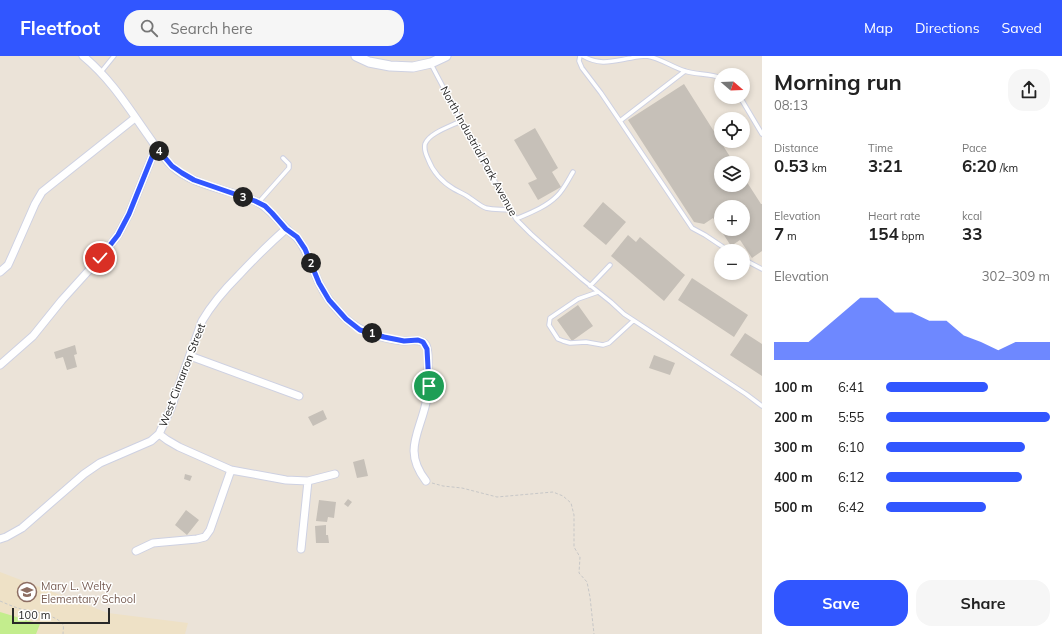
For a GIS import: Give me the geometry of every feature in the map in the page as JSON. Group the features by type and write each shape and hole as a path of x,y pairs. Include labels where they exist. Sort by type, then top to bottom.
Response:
{"street":[{"path":"83,56 101,73 123,99 156,147 172,166 194,180 255,201 272,213 286,229 297,237 305,249 319,283 329,300 346,319 360,330 404,341 418,340 426,345 428,354 429,386 426,404 413,447 419,472 426,481"},
{"path":"356,56 369,62 390,66 413,67 431,63 446,56"},
{"path":"0,272 8,265 35,204 42,192 135,118"},
{"path":"0,365 33,336 118,235 129,214 156,147"},
{"name":"West Cimarron Street","path":"0,539 22,528 84,474 100,463 151,441 159,434 171,408 202,321 209,308 264,249 286,229"},
{"path":"190,356 300,396"},
{"path":"159,434 179,447 230,470 286,480 308,481 336,474"},
{"path":"136,551 153,543 205,537 210,530 230,470"},
{"path":"301,549 308,481"}],"lane":[{"path":"101,73 114,56"},
{"path":"580,56 579,61 582,68 601,93 692,228 719,244"},
{"path":"583,56 596,62 607,62 646,56 685,71 714,76"},
{"name":"North Industrial Park Avenue","path":"431,63 461,121 516,219 590,286 634,321 762,406"},
{"path":"620,121 685,71"},
{"path":"744,104 762,134"},
{"path":"461,121 441,130 429,138 425,145 425,153 431,166 438,177 445,183 470,197 478,204 492,209 510,210"},
{"path":"258,203 289,168 289,164 283,158"},
{"path":"516,219 541,207 556,196 564,187 573,172"},
{"path":"750,263 762,270"},
{"path":"590,286 610,265"},
{"path":"598,292 578,299 550,318 549,325 558,339 566,342 609,343 634,321"}],"path":[{"path":"426,481 497,497 553,492 563,496 571,503 574,515 574,547 580,557 578,573 587,582 594,634"},
{"path":"0,601 21,609 32,610 49,615 61,622 64,626 63,634"}],"shaded area":[{"name":"Mary L. Welty Elementary School","path":"0,572 108,613 188,623 185,634 0,634"}],"green space":[{"path":"0,612 40,624 36,634 0,634"}],"building":[{"path":"684,84 714,131 714,148 725,148 730,156 714,156 714,192 750,192 750,187 762,204 762,251 752,258 750,255 750,244 743,244 740,240 734,244 730,244 725,236 750,236 750,200 714,200 714,220 713,218 704,224 694,222 628,120"},
{"path":"535,128 558,168 552,172 561,187 538,200 528,183 537,179 514,140"},
{"path":"603,202 626,222 606,245 583,226"},
{"path":"628,235 636,242 640,237 685,275 664,301 611,256"},
{"path":"692,278 748,315 734,337 678,300"},
{"path":"578,305 593,326 572,341 557,320"},
{"path":"745,333 762,344 762,376 730,355"},
{"path":"75,345 77,354 74,355 77,367 67,370 63,357 56,359 54,352"},
{"path":"654,355 675,363 670,375 649,368"},
{"path":"323,410 327,419 313,426 308,417"},
{"path":"364,459 368,476 357,478 353,462"},
{"path":"185,474 192,476 190,481 184,479"},
{"path":"348,499 352,502 348,507 344,504"},
{"path":"319,500 336,502 334,518 328,517 327,522 316,521"},
{"path":"186,510 199,520 187,535 175,525"},
{"path":"326,525 326,535 328,535 329,543 316,543 315,526"}],"place":[{"name":"Mary L. Welty Elementary School","path":"27,592"}],"route":[{"path":"100,258 118,235 129,214 156,147 172,166 194,180 255,201 265,206 286,229 297,237 305,249 319,283 329,300 346,319 360,330 404,341 418,340 423,342 426,345 428,354 429,386"}]}
